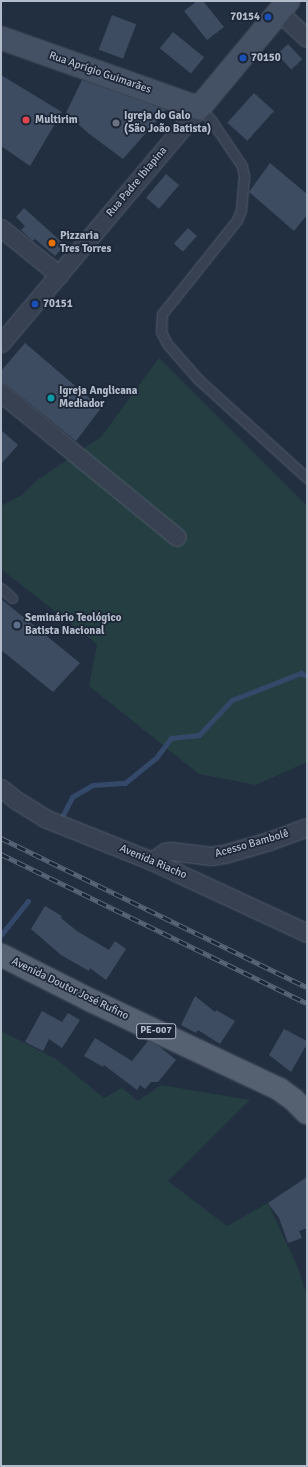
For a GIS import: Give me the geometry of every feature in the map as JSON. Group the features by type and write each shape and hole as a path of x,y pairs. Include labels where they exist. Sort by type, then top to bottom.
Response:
{"main road":[{"name":"Avenida Doutor José Rufino","path":"1,955 92,1001 278,1090 294,1100 307,1113"}],"street":[{"path":"284,7 307,38"},
{"name":"Rua Padre Ibiapina","path":"1,344 284,7"},
{"name":"Rua Aprígio Guimarães","path":"1,38 199,108"},
{"path":"1,228 59,275"},
{"path":"1,393 177,537"},
{"name":"Avenida Riacho","path":"1,788 16,800 48,819 152,861 307,933"},
{"name":"Acesso Bambolê","path":"152,861 165,852 170,851 210,856 224,854 270,841 307,827"}],"lane":[{"path":"199,108 211,120 242,166 244,176 241,210 237,220 162,314 160,332 168,345 199,380 307,478"},
{"path":"1,588 12,598"}],"green space":[{"path":"159,358 307,506 307,762 256,785 199,774 89,686 97,644 1,569 1,506 22,495 36,481 101,437"},
{"path":"1,1031 56,1059 104,1098 122,1088 138,1101 161,1085 250,1100 168,1181 227,1226 268,1203 298,1268 307,1295 307,1466 1,1466"}],"building":[{"path":"197,1 203,1 224,27 207,40 184,11"},
{"path":"112,15 136,24 123,59 99,50"},
{"path":"173,32 204,57 191,73 160,48"},
{"path":"288,44 302,59 291,70 277,54"},
{"name":"Multirim","path":"1,75 62,112 30,166 1,146"},
{"name":"Igreja do Galo (São João Batista)","path":"82,80 166,110 123,159 88,133 66,113"},
{"path":"254,93 274,111 247,141 227,123"},
{"path":"270,163 307,194 307,215 294,231 249,192"},
{"path":"166,174 179,185 159,209 146,198"},
{"path":"24,208 65,245 55,256 35,239 33,241 21,230 25,226 16,217"},
{"path":"188,228 197,236 183,252 174,244"},
{"name":"Igreja Anglicana Mediador","path":"25,343 101,408 76,441 7,385 1,383 1,371"},
{"path":"1,430 18,445 1,464"},
{"name":"Seminário Teológico Batista Nacional","path":"1,599 80,663 53,692 1,650"},
{"path":"45,906 62,916 61,918 77,931 109,950 115,941 126,949 106,980 90,968 89,971 61,955 31,929"},
{"path":"195,996 215,1012 216,1010 235,1021 220,1044 198,1030 196,1033 181,1025"},
{"path":"42,1011 62,1022 68,1013 80,1020 62,1048 49,1039 43,1051 25,1042"},
{"path":"284,1029 307,1041 307,1044 291,1072 269,1055"},
{"path":"95,1038 132,1061 148,1041 160,1047 176,1060 158,1082 151,1082 145,1089 140,1085 137,1090 104,1065 103,1067 84,1056"},
{"path":"307,1177 307,1228 299,1231 302,1238 288,1243 279,1218 268,1203"}],"waterway":[{"path":"62,817 72,797 93,785 125,783 156,758 171,738 199,735 232,700 301,673 307,676"},
{"path":"1,935 28,901"}],"railway":[{"path":"1,838 307,987"},
{"path":"1,854 307,1003"}],"place":[{"name":"70154","path":"268,17"},
{"name":"70150","path":"243,58"},
{"name":"Multirim","path":"26,120"},
{"name":"Igreja do Galo (São João Batista)","path":"116,123"},
{"name":"Pizzaria Tres Torres","path":"52,243"},
{"name":"70151","path":"35,304"},
{"name":"Igreja Anglicana Mediador","path":"51,398"},
{"name":"Seminário Teológico Batista Nacional","path":"17,625"}]}
